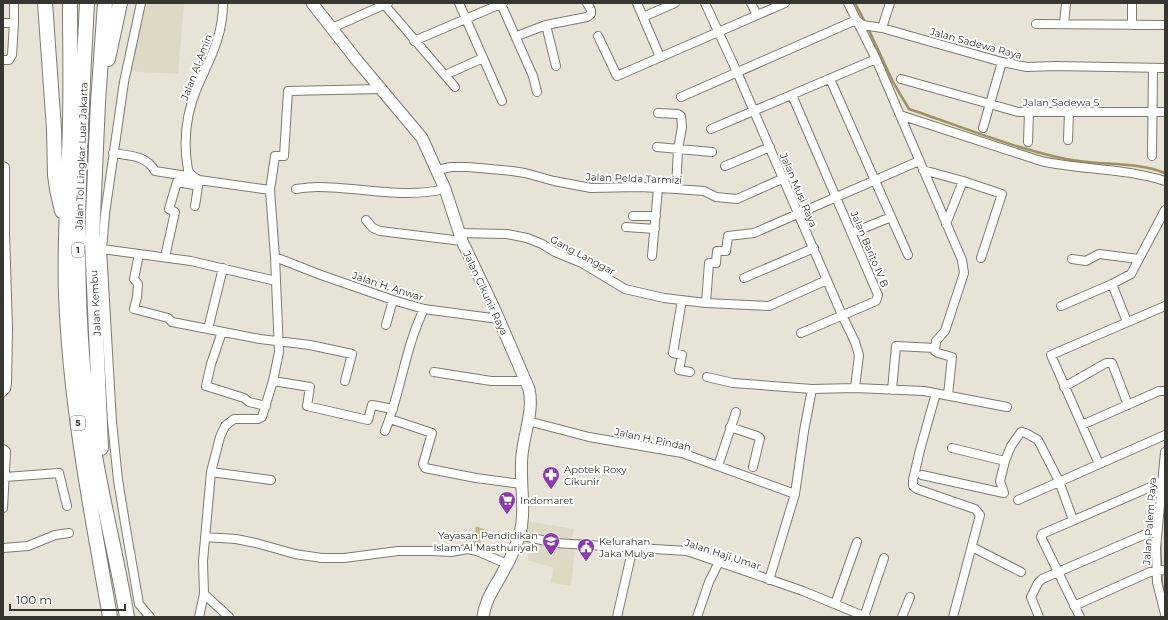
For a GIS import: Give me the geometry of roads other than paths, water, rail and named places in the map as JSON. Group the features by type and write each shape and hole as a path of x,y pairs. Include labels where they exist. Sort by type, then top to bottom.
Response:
{"highway":[{"path":"45,3 54,129 55,175 66,227"},
{"path":"49,62 52,29 52,3"},
{"name":"Jalan Tol Lingkar Luar Jakarta","path":"70,3 70,120 66,227 66,295 76,410 91,512 110,617"},
{"name":"Jalan Tol Lingkar Luar Jakarta","path":"87,3 78,255 80,328 87,407 102,497 127,617"},
{"path":"102,497 100,410 92,239 98,102 105,3"},
{"path":"98,102 120,3"}],"street":[{"path":"7,59 14,23 14,3"},
{"name":"Jalan Kembu","path":"141,3 124,82 113,153 102,249 112,422 124,523 140,604 150,617"},
{"name":"Jalan Al-Amin","path":"196,178 189,173 187,163 186,127 197,88 207,68 221,28 223,3"},
{"name":"Jalan Cikunir Raya","path":"312,3 380,89 422,138 445,190 460,237 499,319 531,398 522,456 522,520 519,535 507,564 488,598 483,617"},
{"path":"459,3 502,101"},
{"path":"414,41 502,3 533,76 537,92"},
{"path":"517,36 546,25 587,17 591,14 591,10 587,3"},
{"path":"637,3 660,57"},
{"path":"643,17 675,3"},
{"name":"Jalan Musi Raya","path":"705,3 784,178 842,315 855,342 859,355 855,388"},
{"path":"751,3 757,15"},
{"path":"598,36 618,76 785,3"},
{"path":"848,3 860,23 876,59 962,260 964,273 945,331 936,341 935,348 938,353 951,356 952,358 948,395"},
{"path":"882,28 890,3"},
{"path":"1064,24 1066,3"},
{"path":"1132,3 1132,25"},
{"path":"332,28 385,4 414,41 455,87"},
{"path":"3,23 14,23"},
{"path":"681,97 737,72 860,23"},
{"name":"Jalan Sadewa Raya","path":"860,23 1002,62 1027,67 1055,66 1165,68"},
{"path":"1036,24 1165,25"},
{"path":"546,25 556,66"},
{"path":"445,75 483,58"},
{"path":"711,129 876,59"},
{"path":"983,128 1002,62"},
{"path":"1152,156 1153,68"},
{"path":"830,79 908,255"},
{"name":"Jalan Sadewa 5","path":"901,79 1018,112 1165,112"},
{"path":"198,617 204,594 203,561 205,524 211,472 220,437 225,426 234,419 258,419 262,417 278,361 279,341 270,190 275,156 284,156 288,91 380,89"},
{"name":"Jalan Barito IV B","path":"792,95 878,295 876,301 801,332"},
{"path":"1028,142 1029,112"},
{"path":"1068,140 1069,112"},
{"path":"658,113 681,115 682,127 678,149 676,189"},
{"path":"900,114 1041,161 1060,165 1149,175 1165,181"},
{"path":"656,147 712,152"},
{"path":"725,166 770,147"},
{"path":"113,153 143,158 155,171 270,190"},
{"path":"706,303 709,263 716,263 717,251 726,251 728,236 754,233 919,161"},
{"path":"4,166 4,265 6,329 5,388"},
{"name":"Jalan Pelda Tarmizi","path":"437,170 451,167 468,167 512,171 591,188 640,187 676,189 704,191 716,197 737,198 784,178"},
{"path":"923,170 963,180 1002,194 981,258"},
{"path":"195,206 196,178"},
{"path":"165,257 175,212 170,210 177,182 194,185 196,178"},
{"path":"946,224 963,180"},
{"path":"296,189 316,187 400,193 445,190"},
{"path":"652,256 658,188"},
{"path":"1061,306 1131,274 1165,210"},
{"path":"633,216 656,216"},
{"path":"852,233 891,217"},
{"name":"Gang Langgar","path":"366,220 373,228 380,231 460,237 507,234 527,238 582,263 625,289 664,298 706,303 769,306 827,280"},
{"path":"626,228 655,229"},
{"path":"744,278 814,248"},
{"path":"102,249 165,257 223,268 276,281"},
{"path":"139,254 134,279 138,284 134,309 168,318 172,322 260,339 310,345 352,354 345,381"},
{"path":"1072,259 1086,261 1099,254 1139,259"},
{"name":"Jalan H. Anwar","path":"275,257 321,275 424,309 499,319"},
{"path":"208,329 223,268"},
{"path":"1112,284 1127,322"},
{"path":"386,325 393,300"},
{"path":"682,300 673,353 682,355 679,370 690,372"},
{"path":"1099,464 1051,355 1165,306"},
{"path":"384,431 393,409 411,340 424,309"},
{"path":"222,332 211,364 206,386 244,398 249,402 266,406"},
{"path":"892,390 896,346 935,348"},
{"path":"1064,387 1106,363 1112,363 1128,405"},
{"path":"434,372 491,381 525,381"},
{"path":"707,377 733,383 812,389 855,388 924,391 1007,407"},
{"path":"273,381 310,387 306,406 368,420 372,405 393,409"},
{"path":"769,580 795,494 812,389"},
{"path":"1082,425 1159,391 1165,391"},
{"path":"936,393 912,484 917,489 979,511 980,515 953,617"},
{"path":"718,466 736,412"},
{"path":"390,419 432,433 423,464 425,468 476,478 521,484"},
{"name":"Jalan H. Pindah","path":"528,421 589,437 682,454 795,494"},
{"path":"730,428 760,438 753,467"},
{"path":"922,474 1004,493 1000,481 1005,461 1011,446 1021,432 1024,432 1038,440 1059,481 1073,520"},
{"path":"1018,500 1165,435"},
{"path":"952,448 1005,461"},
{"path":"3,508 4,450"},
{"name":"Jalan Palem Raya","path":"1165,452 1157,531 1161,570 1157,582 1165,614"},
{"path":"211,472 271,480"},
{"path":"4,480 58,473 67,506"},
{"path":"1080,617 1057,572 1041,535 1162,482"},
{"path":"1039,617 1031,597 1038,582 1042,579 1153,531 1157,531"},
{"path":"3,548 28,546 55,534 69,533"},
{"name":"Jalan Haji Umar","path":"519,535 555,543 583,546 633,547 687,551 803,591 865,617"},
{"path":"205,537 236,539 295,554 322,558 344,558 398,551 452,552 468,549 477,551 507,564"},
{"path":"835,604 856,542"},
{"path":"617,617 633,547"},
{"path":"972,547 1021,572"},
{"path":"865,617 884,558"},
{"path":"697,617 709,582 719,562"},
{"path":"1074,606 1128,581 1161,570"},
{"path":"204,594 229,617"},
{"path":"902,617 910,597"}],"waterway":[{"path":"855,3 865,22"},
{"path":"868,28 893,82 909,109 1026,149 1066,159 1128,165 1153,169 1165,173"},
{"path":"1160,542 1162,585 1165,595"}],"place":[{"name":"Apotek Roxy Cikunir","path":"551,490"},
{"name":"Indomaret","path":"507,515"},
{"name":"Yayasan Pendidikan Islam Al Masthuriyah","path":"551,556"},
{"name":"Kelurahan Jaka Mulya","path":"586,562"}]}
